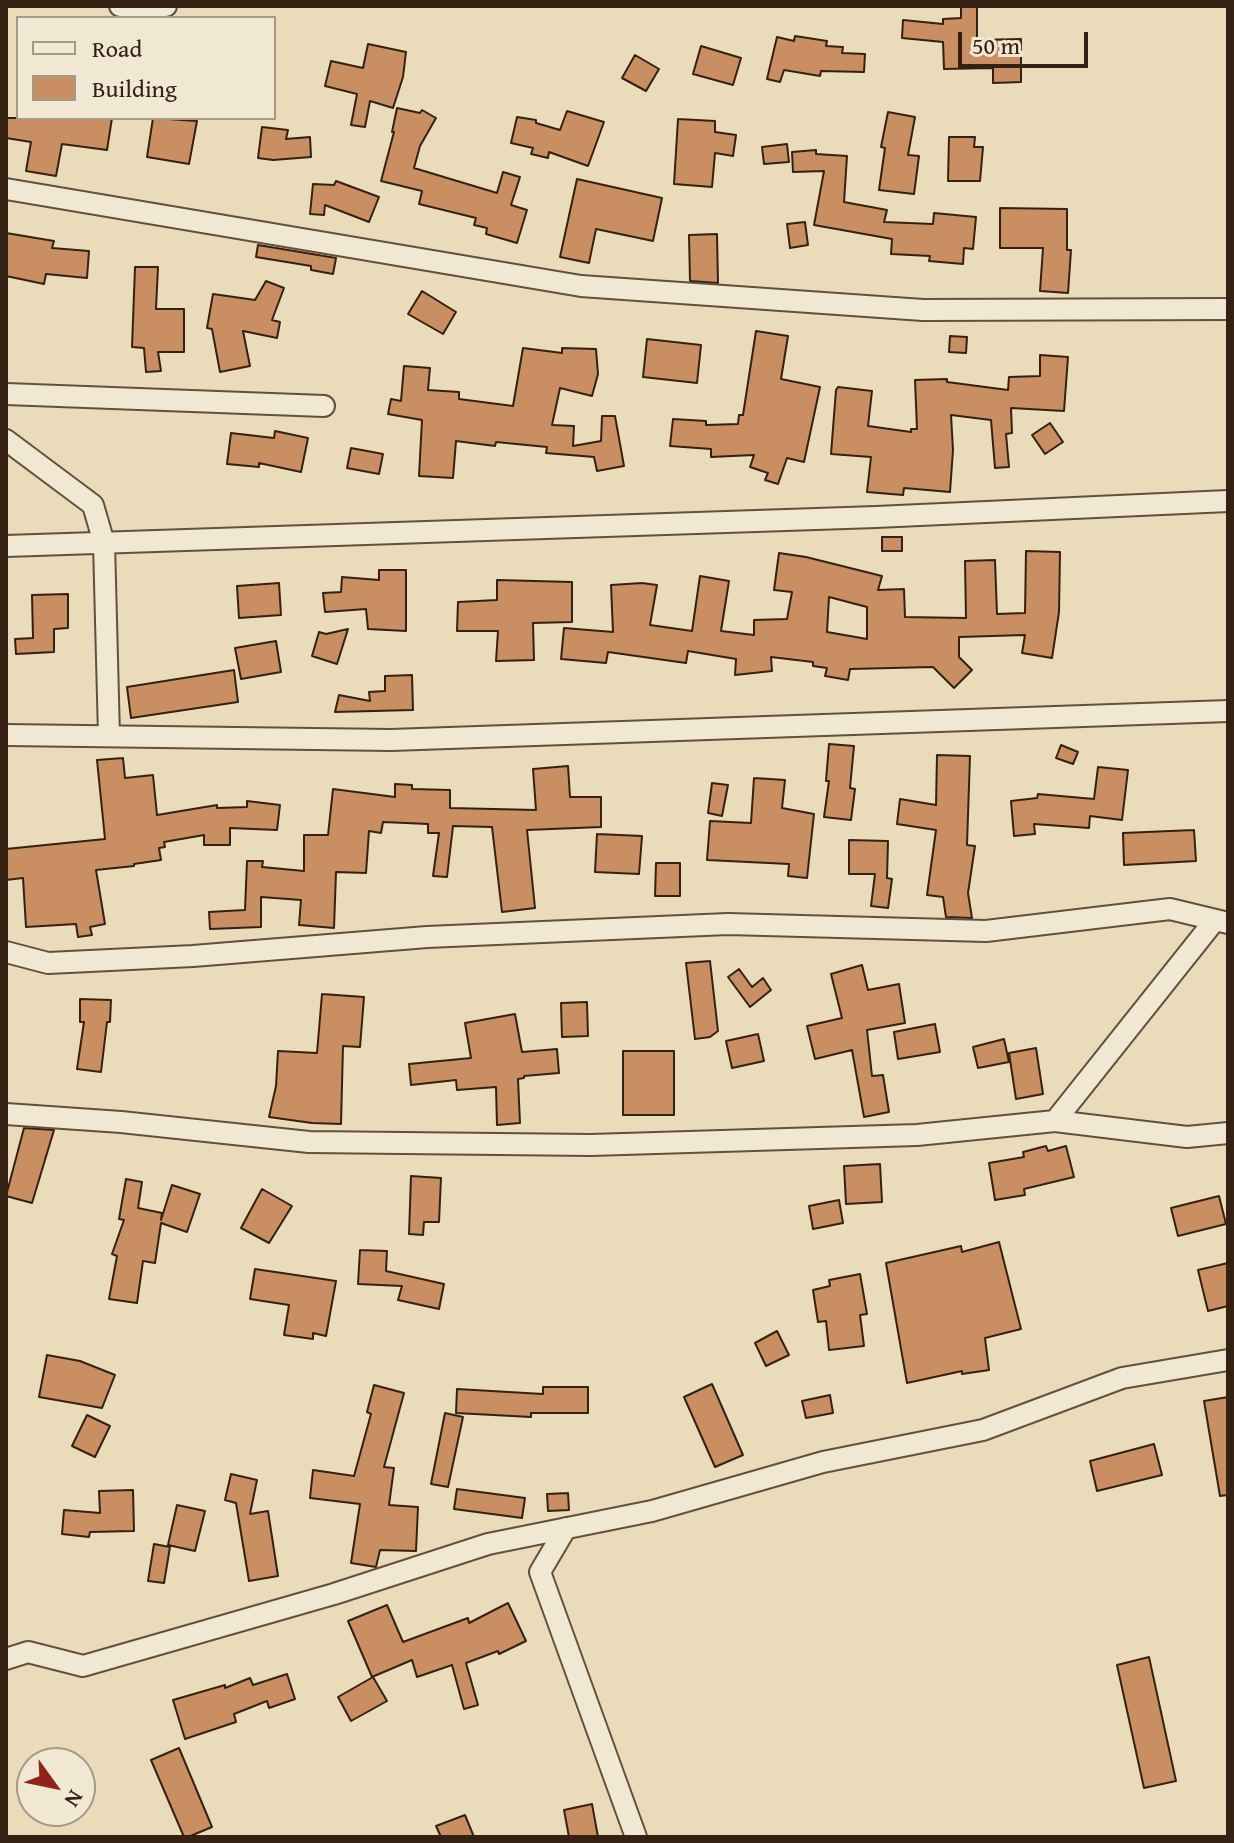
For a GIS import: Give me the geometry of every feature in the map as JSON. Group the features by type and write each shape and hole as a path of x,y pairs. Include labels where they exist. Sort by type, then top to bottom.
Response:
{"street":[{"path":"120,6 166,6"},
{"path":"6,189 581,286 923,310 1228,309"},
{"path":"6,394 324,406"},
{"path":"6,440 93,505 104,543 109,736"},
{"path":"6,546 876,517 1228,501"},
{"path":"6,735 391,740 1228,711"},
{"path":"6,952 48,963 193,956 427,937 728,924 986,931 1170,909 1221,922 1055,1121"},
{"path":"6,1114 121,1122 309,1142 591,1145 917,1135 1055,1121 1187,1137 1228,1133"},
{"path":"6,1659 28,1652 83,1666 334,1594 488,1544 652,1511 823,1462 983,1430 1122,1378 1228,1360"},
{"path":"566,1528 540,1572 636,1837"}],"building":[{"path":"961,6 977,6 977,40 1021,39 1021,82 993,83 993,68 944,69 943,42 902,38 903,20 943,24 943,19 961,18"},
{"path":"795,36 827,41 826,46 843,47 842,53 865,54 864,72 821,71 820,76 784,70 780,82 767,79 777,37 794,41"},
{"path":"368,44 406,52 403,77 393,108 370,101 365,127 351,125 357,94 325,86 331,61 363,68"},
{"path":"701,46 741,58 733,85 693,74"},
{"path":"635,55 659,69 646,91 622,78"},
{"path":"397,108 420,113 422,110 436,118 420,146 414,168 497,193 503,172 520,177 511,205 527,210 517,243 486,234 487,228 474,225 476,218 419,204 422,191 381,181"},
{"path":"567,111 604,122 588,166 549,152 548,158 531,154 533,148 511,143 517,117 536,120 536,123 560,130"},
{"path":"888,112 915,117 908,155 919,156 914,194 879,190 885,148 881,147"},
{"path":"6,118 112,120 107,150 62,144 56,176 26,171 31,142 6,138"},
{"path":"678,119 715,121 715,132 736,135 733,156 715,153 712,187 674,184"},
{"path":"153,120 197,121 189,164 147,157"},
{"path":"262,127 288,130 286,139 310,137 311,157 258,158"},
{"path":"949,137 975,137 974,147 983,147 980,181 948,181"},
{"path":"787,144 789,162 764,164 762,147"},
{"path":"816,150 816,154 847,156 844,202 887,210 884,222 933,224 934,213 976,217 973,249 964,248 963,264 929,261 930,256 891,254 892,239 814,225 824,171 793,172 792,152"},
{"path":"577,179 662,198 653,241 596,229 589,263 560,257"},
{"path":"336,181 379,197 369,222 325,205 324,215 310,214 313,184 334,185"},
{"path":"1000,208 1067,209 1067,250 1071,250 1068,293 1040,291 1043,248 1000,248"},
{"path":"805,222 808,245 790,248 787,224"},
{"path":"6,233 54,241 52,248 89,251 87,278 46,274 44,284 6,276"},
{"path":"717,234 718,283 690,281 689,235"},
{"path":"258,245 336,258 333,274 311,270 311,266 256,257"},
{"path":"135,267 158,267 156,309 184,309 184,352 158,352 161,371 146,372 144,348 132,347"},
{"path":"266,281 284,288 272,320 280,322 277,338 243,331 250,366 220,372 212,329 207,328 213,294 255,300"},
{"path":"422,291 456,312 443,334 408,314"},
{"path":"756,331 788,336 781,379 820,387 804,462 787,458 778,484 765,480 768,473 750,467 754,455 711,457 711,449 670,446 673,419 706,421 706,425 738,424 739,415 743,415"},
{"path":"950,336 967,337 966,353 949,352"},
{"path":"647,339 701,345 697,383 643,377"},
{"path":"523,348 562,353 562,348 596,349 598,374 592,396 560,388 552,425 574,426 573,446 601,441 602,416 615,416 624,466 597,471 594,457 546,453 547,447 496,442 495,446 456,441 453,478 419,476 422,420 388,414 391,399 401,401 404,366 430,368 428,390 459,392 459,399 513,406"},
{"path":"1040,355 1068,357 1064,411 1011,408 1012,433 1006,434 1009,467 995,468 991,420 951,415 953,450 950,492 904,488 903,495 867,492 871,457 831,454 838,387 872,391 868,426 911,432 911,429 917,429 915,380 947,379 947,382 1008,390 1009,377 1040,376"},
{"path":"1050,423 1063,442 1045,454 1032,435"},
{"path":"275,431 308,438 301,472 259,463 259,467 227,464 231,433 274,438"},
{"path":"351,448 383,454 379,474 347,468"},
{"path":"882,537 902,537 902,551 882,551"},
{"path":"1026,551 1060,552 1059,612 1052,658 1022,653 1025,635 959,637 959,657 972,670 954,688 933,667 850,669 848,680 825,676 827,668 813,666 813,662 771,657 772,671 735,675 736,659 688,651 686,663 608,652 606,663 561,659 564,628 613,632 611,585 657,585 650,625 692,631 700,576 729,581 721,631 754,635 754,620 787,619 792,592 774,590 779,553 882,576 878,590 904,589 905,617 966,618 965,561 995,560 997,614 1025,613","holes":["829,597 867,607 867,639 827,632"]},
{"path":"379,570 406,570 406,631 368,629 366,609 325,612 323,593 341,592 342,577 379,580"},
{"path":"497,580 572,582 572,622 533,623 534,660 496,661 498,631 457,631 458,602 497,600"},
{"path":"279,583 281,615 239,618 237,586"},
{"path":"68,594 68,628 54,629 54,652 16,654 15,639 33,638 32,595"},
{"path":"348,629 337,664 312,656 319,632 326,634"},
{"path":"276,641 281,672 241,679 235,648"},
{"path":"234,670 238,702 131,718 127,687"},
{"path":"412,675 413,710 335,712 339,695 370,701 369,692 385,691 385,676"},
{"path":"829,744 854,746 850,788 855,789 851,820 824,817 829,781 826,781"},
{"path":"1061,745 1078,752 1073,764 1056,758"},
{"path":"937,755 970,756 967,845 975,846 968,893 972,918 946,917 943,897 927,895 936,830 897,824 900,799 936,805"},
{"path":"123,758 125,778 153,775 157,815 217,805 217,808 247,807 247,801 280,805 277,830 230,828 230,845 204,845 204,835 164,842 165,847 159,848 161,860 96,870 105,924 90,927 92,935 78,937 76,924 26,927 23,878 6,880 6,849 105,839 97,760"},
{"path":"568,766 570,797 601,797 601,827 527,830 535,908 502,912 492,827 453,826 447,877 433,876 439,833 428,833 428,824 383,822 381,833 369,831 366,873 336,872 334,928 299,925 301,900 261,897 261,927 210,929 209,912 245,910 247,861 263,861 262,867 304,871 304,835 328,835 333,789 395,797 395,784 412,785 412,789 450,790 450,808 536,810 533,769"},
{"path":"1098,767 1128,770 1122,820 1090,816 1089,828 1034,824 1035,834 1014,836 1011,801 1037,798 1038,794 1094,799"},
{"path":"754,778 785,780 782,808 814,814 807,878 788,876 789,864 707,860 710,821 751,823"},
{"path":"712,783 728,785 722,816 708,813"},
{"path":"1194,830 1196,861 1124,865 1123,833"},
{"path":"597,834 642,836 639,874 595,872"},
{"path":"849,840 888,841 887,878 892,879 888,908 871,906 875,874 849,874"},
{"path":"656,863 680,863 680,896 655,896"},
{"path":"710,961 718,1031 710,1037 695,1039 686,963"},
{"path":"862,965 868,990 899,984 905,1023 867,1030 872,1076 883,1075 889,1112 864,1117 852,1050 815,1059 807,1026 842,1018 831,974"},
{"path":"739,969 752,987 763,978 771,990 750,1007 728,977"},
{"path":"322,994 364,997 360,1047 343,1046 341,1124 269,1117 276,1086 278,1051 317,1053"},
{"path":"80,999 111,1000 101,1072 77,1069 84,1022 80,1022"},
{"path":"587,1002 588,1036 562,1037 561,1003"},
{"path":"515,1014 522,1052 557,1049 559,1073 518,1079 520,1123 497,1125 496,1087 457,1090 456,1080 411,1085 409,1064 471,1058 465,1023"},
{"path":"935,1024 940,1052 898,1059 894,1032"},
{"path":"758,1034 764,1061 732,1068 726,1041"},
{"path":"1004,1039 1009,1062 978,1068 973,1047"},
{"path":"1036,1048 1043,1094 1016,1099 1009,1053"},
{"path":"623,1051 674,1051 674,1115 623,1115"},
{"path":"24,1128 54,1130 32,1203 6,1196"},
{"path":"1046,1146 1048,1151 1066,1146 1074,1177 1024,1189 1025,1195 995,1200 989,1163 1024,1157 1023,1152"},
{"path":"880,1164 882,1202 846,1204 844,1166"},
{"path":"411,1176 441,1178 439,1222 424,1222 423,1235 409,1234"},
{"path":"126,1179 142,1182 138,1208 162,1213 161,1220 172,1185 200,1194 187,1232 161,1223 155,1263 143,1261 137,1303 109,1299 117,1256 112,1254 124,1220 119,1219"},
{"path":"262,1189 292,1206 269,1243 241,1228"},
{"path":"1219,1196 1226,1224 1178,1236 1171,1208"},
{"path":"839,1200 843,1223 813,1229 809,1206"},
{"path":"999,1242 1021,1329 985,1338 989,1370 962,1374 962,1371 907,1383 886,1263 961,1246 962,1252"},
{"path":"360,1250 387,1251 386,1271 444,1284 439,1309 398,1300 402,1286 358,1284"},
{"path":"1228,1263 1228,1306 1208,1311 1198,1270"},
{"path":"255,1269 336,1281 326,1336 313,1333 313,1339 284,1335 289,1305 250,1299"},
{"path":"860,1274 867,1314 860,1315 864,1346 829,1350 826,1321 818,1322 813,1290 830,1286 829,1280"},
{"path":"777,1331 789,1355 766,1366 755,1343"},
{"path":"47,1355 80,1361 115,1375 102,1408 39,1397"},
{"path":"712,1384 743,1455 715,1467 684,1397"},
{"path":"374,1385 404,1393 384,1467 394,1468 389,1505 418,1507 416,1551 380,1550 376,1567 351,1563 360,1504 310,1498 313,1470 354,1476 371,1414 367,1412"},
{"path":"543,1387 588,1387 588,1413 531,1413 531,1417 456,1413 457,1389 543,1394"},
{"path":"830,1395 833,1413 806,1418 802,1401"},
{"path":"1228,1397 1228,1495 1220,1496 1204,1401"},
{"path":"445,1413 463,1417 448,1487 431,1484"},
{"path":"87,1415 110,1426 95,1457 72,1446"},
{"path":"1154,1444 1162,1475 1097,1491 1090,1461"},
{"path":"231,1474 257,1480 250,1514 268,1511 278,1576 249,1581 236,1503 225,1500"},
{"path":"457,1489 525,1498 522,1518 454,1509"},
{"path":"133,1490 134,1531 90,1532 89,1537 62,1534 64,1510 100,1513 99,1491"},
{"path":"568,1493 569,1510 548,1511 547,1494"},
{"path":"177,1505 205,1511 195,1551 168,1545"},
{"path":"154,1544 170,1547 164,1583 148,1581"},
{"path":"508,1603 526,1641 499,1654 498,1651 466,1663 478,1705 464,1709 452,1665 417,1677 412,1660 372,1677 348,1621 387,1605 403,1642 468,1618 469,1623"},
{"path":"1149,1657 1176,1781 1144,1788 1117,1665"},
{"path":"287,1674 295,1699 269,1708 267,1701 234,1714 236,1722 185,1739 173,1700 225,1685 225,1688 250,1678 253,1685"},
{"path":"373,1677 387,1701 351,1721 338,1697"},
{"path":"179,1748 212,1827 188,1837 184,1837 151,1760"},
{"path":"592,1804 598,1837 569,1837 564,1810"},
{"path":"465,1815 474,1837 441,1837 436,1826"}]}
